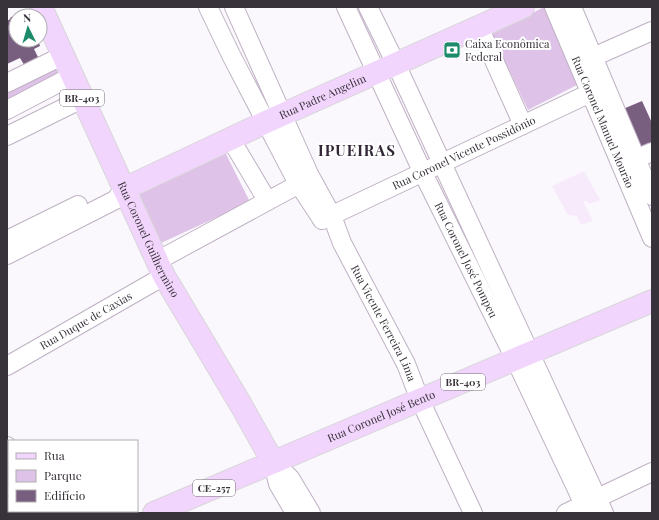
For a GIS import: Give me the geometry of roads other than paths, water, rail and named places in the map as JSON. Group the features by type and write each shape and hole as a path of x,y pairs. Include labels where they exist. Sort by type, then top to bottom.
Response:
{"main road":[{"name":"Rua Coronel Guilhermino","path":"41,7 62,56 160,268 273,462"},
{"name":"Rua Padre Angelim","path":"124,189 230,138 523,7"},
{"name":"Rua Coronel José Bento","path":"154,513 652,301"}],"street":[{"name":"Rua Vicente Ferreira Lima","path":"208,7 231,55 274,118 309,174 327,218"},
{"name":"Rua Vicente Ferreira Lima","path":"234,7 252,47 274,118 299,184 327,218 342,243 406,364 420,400 473,513"},
{"name":"Rua Coronel José Pompeu","path":"346,7 387,68 442,164 523,356 594,508"},
{"name":"Rua Coronel José Pompeu","path":"368,7 423,173 523,356"},
{"name":"Rua Coronel Manuel Mourão","path":"554,7 586,61 598,89 636,159 652,196"},
{"name":"Rua Coronel Manuel Mourão","path":"572,7 586,61"},
{"path":"479,27 523,125"},
{"path":"586,61 652,31"},
{"path":"231,55 252,47"},
{"path":"7,83 62,56"},
{"path":"72,76 7,110 13,133 82,99"},
{"name":"Rua Coronel Vicente Possidônio","path":"327,218 598,89"},
{"path":"230,138 267,200"},
{"name":"Rua Coronel Manuel Mourão","path":"636,159 652,238"},
{"name":"Rua Duque de Caxias","path":"7,366 267,200 299,184"},
{"name":"Rua Padre Angelim","path":"7,255 18,240 75,214 114,200 124,189"},
{"name":"Rua Coronel Guilhermino","path":"273,462 278,484 295,513"},
{"name":"Rua Coronel Guilhermino","path":"273,462 290,478 311,513"},
{"path":"594,508 652,472"},
{"path":"566,513 594,508 652,482"}],"place":[{"name":"Caixa Econômica Federal","path":"452,50"}],"district":[{"name":"IPUEIRAS","path":"357,151"}]}
